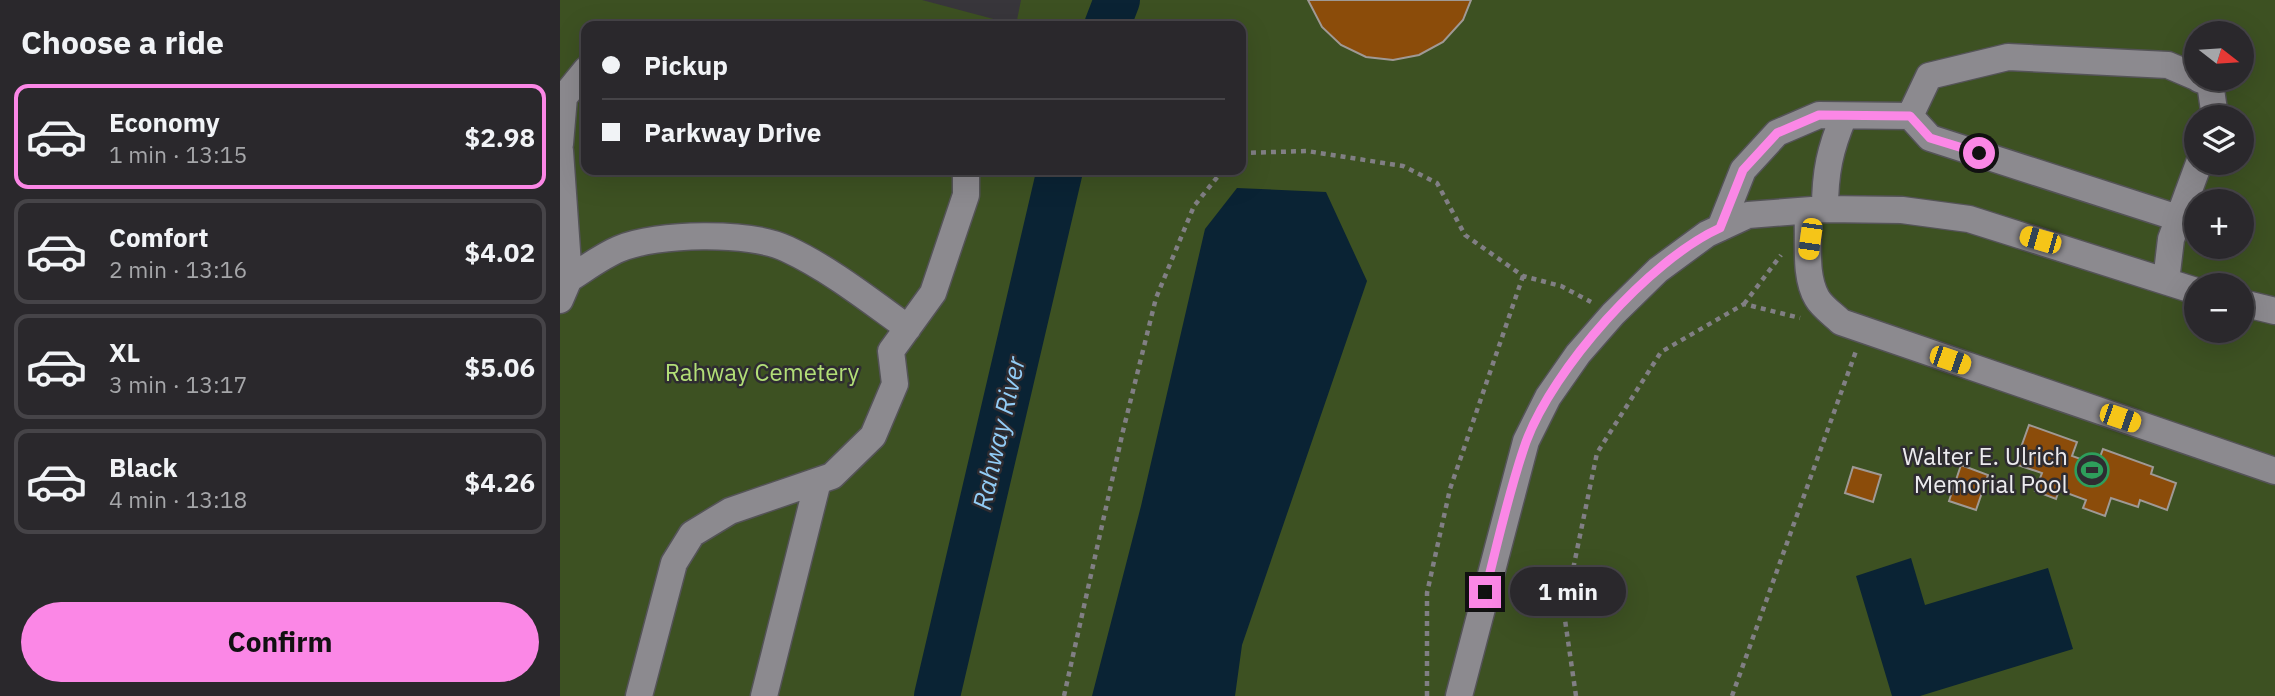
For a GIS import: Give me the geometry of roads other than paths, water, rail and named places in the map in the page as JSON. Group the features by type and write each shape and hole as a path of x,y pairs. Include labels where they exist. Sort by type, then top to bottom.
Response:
{"street":[{"path":"1910,116 1929,76 2008,57 2168,65 2184,72"},
{"path":"560,144 564,97 581,76"},
{"path":"1720,228 1743,170 1777,133 1819,115 1910,116 1930,138 2178,218"},
{"path":"1844,116 1833,142 1816,210 1807,262 1817,299 1841,322 2275,471"},
{"path":"560,151 564,290"},
{"path":"639,696 674,563 692,534 730,511 832,477 873,436 895,384 891,351 933,293 966,195 965,175"},
{"path":"2165,281 2171,239 2194,175"},
{"path":"1459,696 1526,442 1548,397 1578,354 1613,314 1658,270 1707,234 1748,215 1816,210 1902,210 1969,219 2184,287"},
{"path":"564,290 620,248 690,235 742,238 785,248 833,276 908,328"},
{"path":"2254,306 2275,311"},
{"path":"764,696 818,481"}],"water":[{"path":"1237,188 1326,192 1367,281 1242,645 1235,696 1092,696 1141,506 1205,229"},
{"path":"1911,558 1925,605 2048,568 2073,649 1920,696 1892,696 1856,576"}],"waterway":[{"name":"Rahway River","path":"1109,21 1117,0"},
{"name":"Rahway River","path":"937,696 1059,175"}],"place":[{"name":"Walter E. Ulrich Memorial Pool","path":"2092,470"}],"park label":[{"name":"Rahway Cemetery","path":"762,372"}]}
